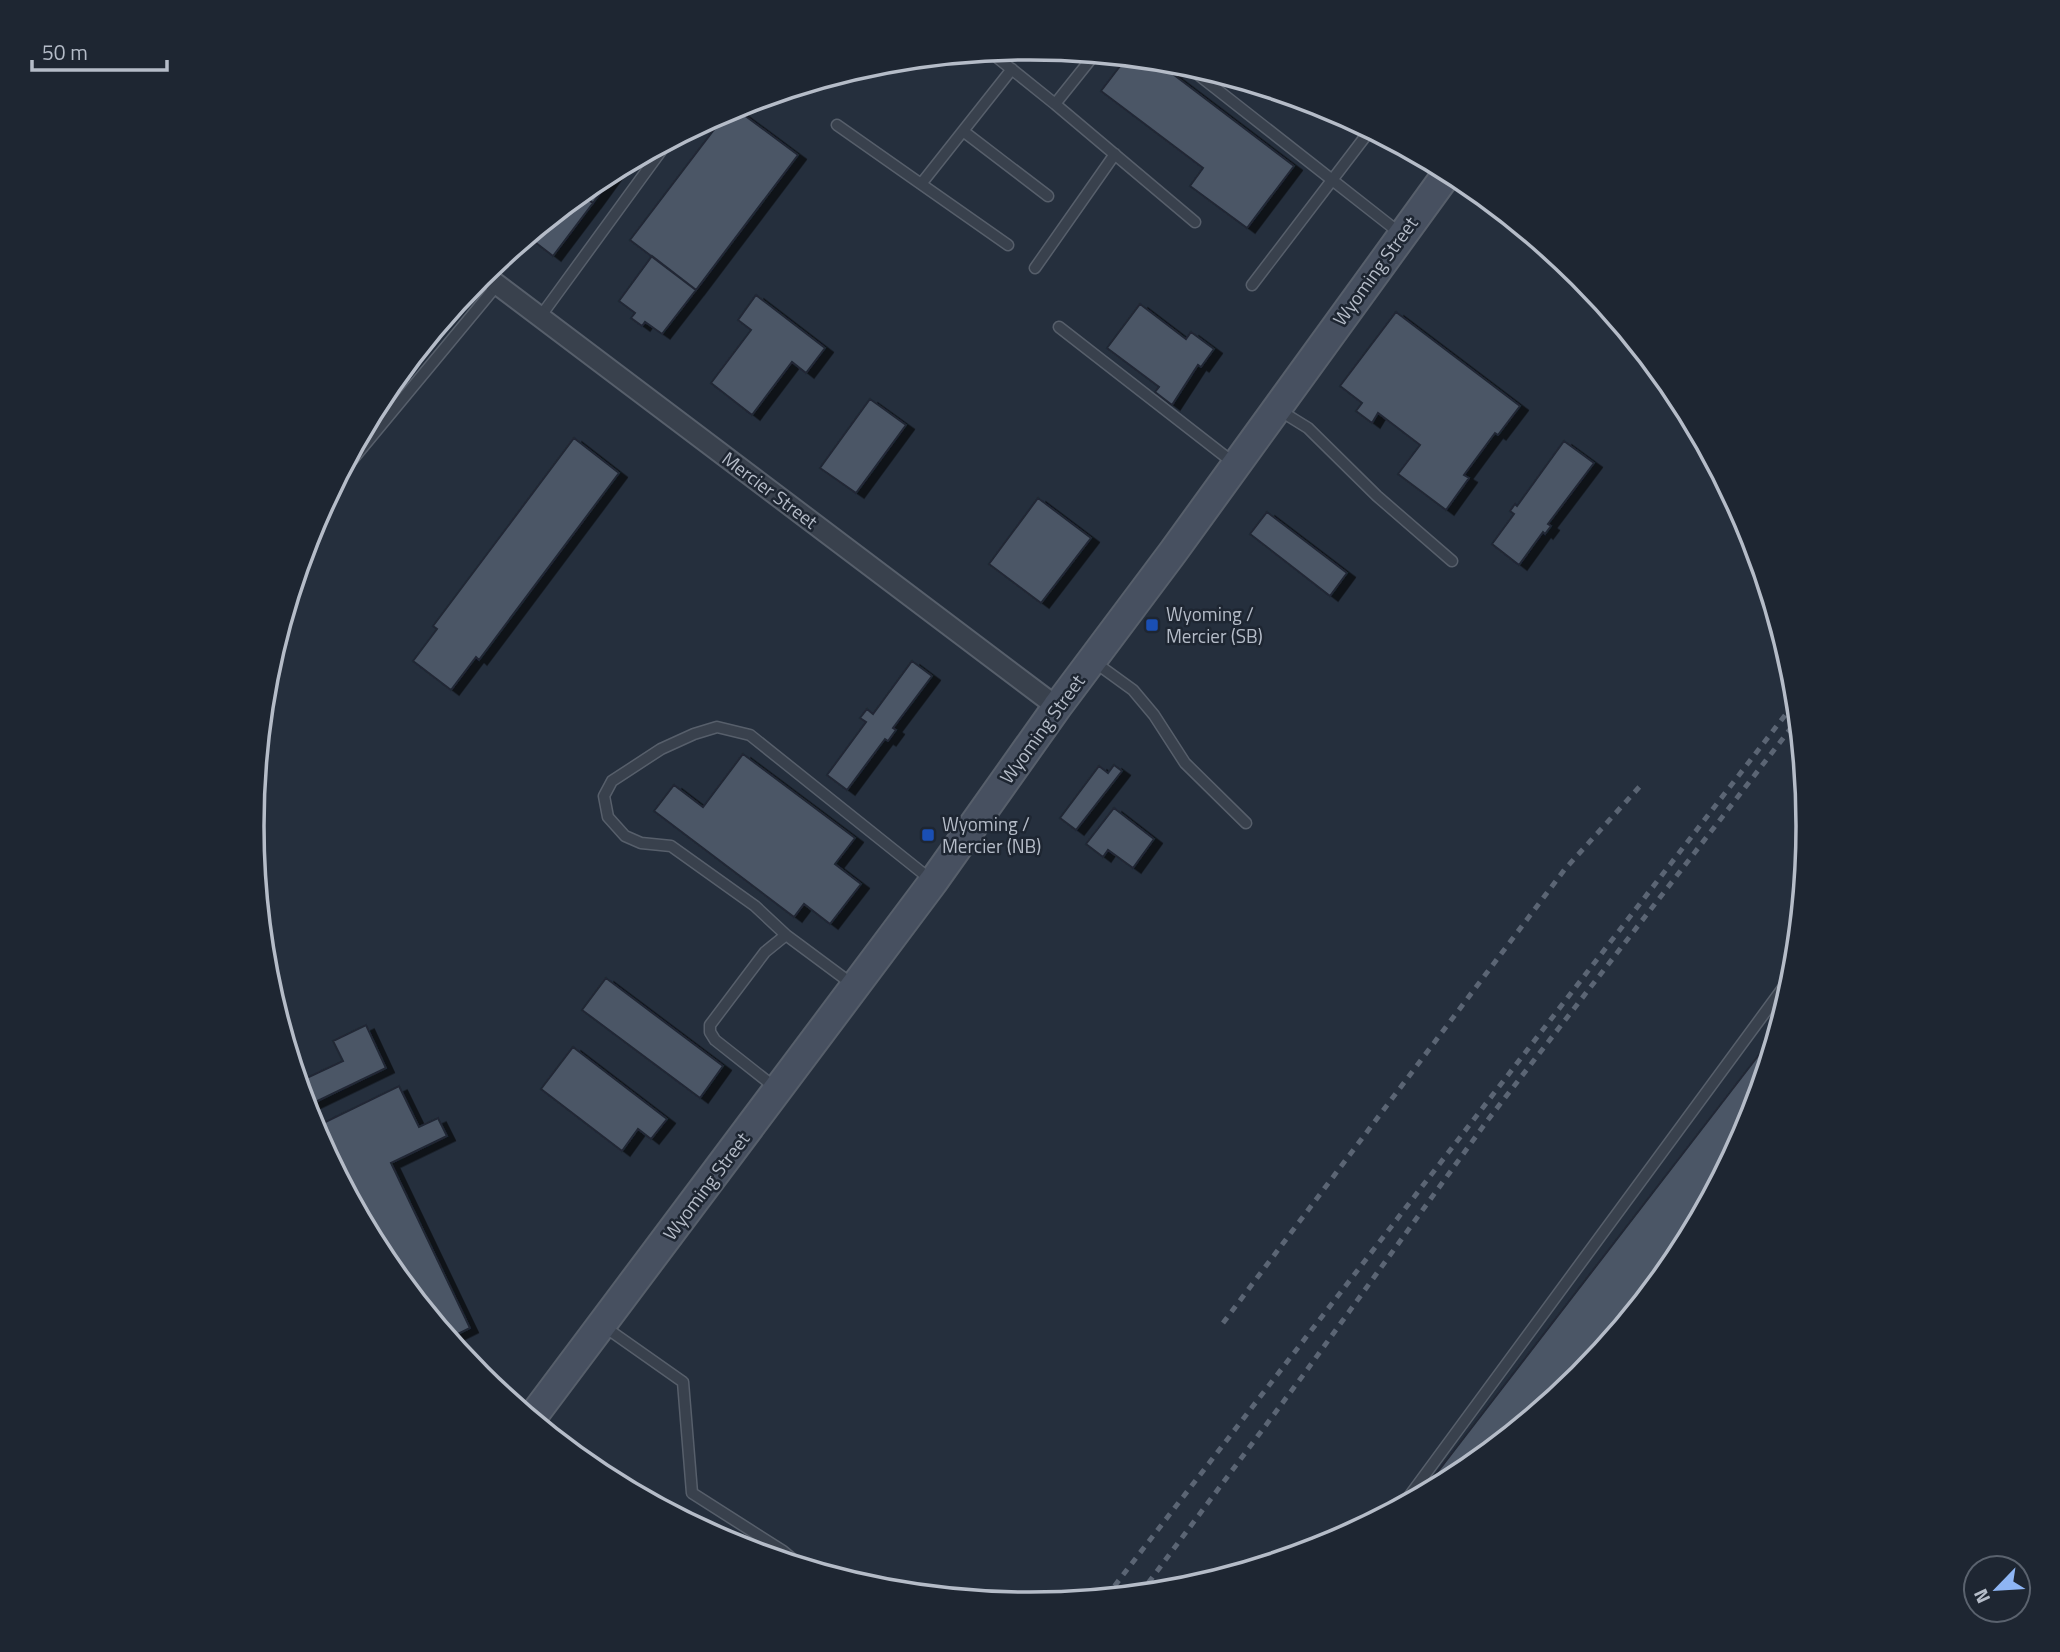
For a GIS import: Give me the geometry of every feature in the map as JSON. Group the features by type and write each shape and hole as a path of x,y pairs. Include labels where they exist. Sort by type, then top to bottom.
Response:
{"main road":[{"name":"Wyoming Street","path":"536,1412 933,882 1057,707 1442,180"}],"street":[{"name":"Mercier Street","path":"492,280 1057,707"}],"lane":[{"path":"1001,61 1195,222"},
{"path":"1055,103 1089,62"},
{"path":"921,184 1012,69"},
{"path":"1206,80 1401,235"},
{"path":"837,125 1009,245"},
{"path":"963,131 1048,197"},
{"path":"1252,285 1365,137"},
{"path":"1035,268 1115,154"},
{"path":"540,317 657,157"},
{"path":"375,429 477,296"},
{"path":"1059,327 1235,464"},
{"path":"1276,408 1308,428 1377,496 1452,561"},
{"path":"1092,660 1133,690 1154,715 1185,763 1246,823"},
{"path":"855,986 786,935 755,906 671,846 641,843 625,836 608,817 604,796 612,780 661,749 694,734 717,727 750,735 933,882"},
{"path":"778,1089 715,1040 710,1032 710,1025 765,952 786,935"},
{"path":"1414,1489 1777,996"},
{"path":"602,1324 683,1382 692,1493 766,1545"}],"building":[{"path":"1121,65 1171,73 1294,166 1247,228 1190,186 1203,168 1101,91"},
{"path":"744,115 798,155 696,290 630,240 715,128"},
{"path":"602,190 593,203 589,200"},
{"path":"589,200 593,203 553,256 535,242"},
{"path":"652,256 696,290 662,334 645,322 642,326 631,318 635,313 619,301"},
{"path":"756,295 825,348 806,373 792,362 752,415 711,383 751,330 738,320"},
{"path":"1140,304 1186,339 1191,332 1214,349 1201,367 1198,365 1172,405 1155,392 1159,387 1107,348"},
{"path":"1396,312 1520,406 1498,435 1495,433 1464,475 1469,478 1446,510 1398,474 1420,445 1378,413 1372,423 1356,411 1362,403 1340,386"},
{"path":"870,399 906,425 856,493 820,468"},
{"path":"574,438 619,473 479,660 476,657 451,690 413,661 437,629 433,626"},
{"path":"1564,441 1594,463 1548,524 1551,526 1545,534 1543,532 1519,565 1492,544 1514,514 1510,511 1515,504 1517,506"},
{"path":"1038,498 1091,538 1041,603 989,564"},
{"path":"1267,512 1347,573 1330,596 1250,534"},
{"path":"912,661 932,676 893,728 896,730 888,741 885,739 847,790 827,775 866,722 860,718 867,709 873,714"},
{"path":"743,754 855,838 835,864 861,884 830,924 804,904 794,917 654,811 674,785 703,807"},
{"path":"1114,765 1122,771 1076,830 1060,818 1099,766 1108,773"},
{"path":"1114,808 1154,839 1133,868 1108,850 1103,857 1086,844"},
{"path":"606,978 723,1066 700,1098 582,1010"},
{"path":"366,1025 386,1068 315,1102 306,1078 343,1061 333,1041"},
{"path":"573,1047 667,1119 651,1139 638,1129 622,1151 541,1089"},
{"path":"1762,1050 1738,1119 1717,1165 1694,1209 1638,1293 1572,1368 1535,1402 1497,1434 1434,1477"},
{"path":"399,1086 419,1127 438,1118 447,1136 391,1163 470,1328 457,1334 422,1293 366,1209 324,1123"}],"railway":[{"path":"1113,1588 1788,712"},
{"path":"1148,1583 1487,1121 1790,729"},
{"path":"1223,1323 1565,869 1642,784"}],"place":[{"name":"Wyoming / Mercier (SB)","path":"1152,625"},
{"name":"Wyoming / Mercier (NB)","path":"928,835"}]}
